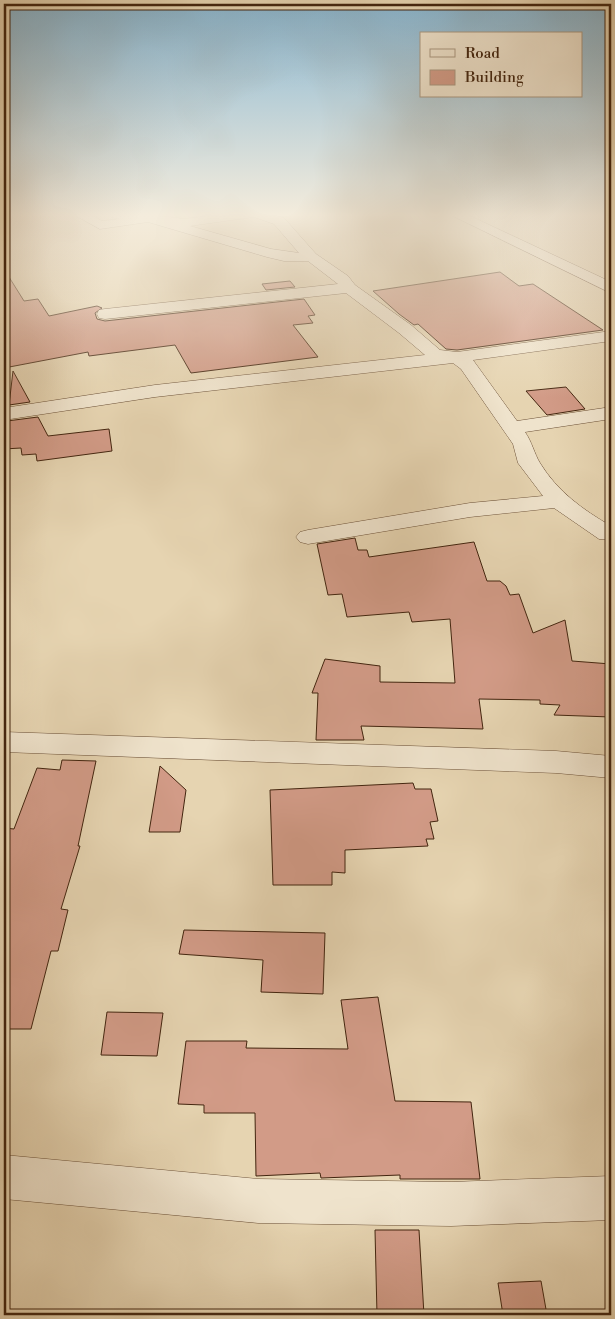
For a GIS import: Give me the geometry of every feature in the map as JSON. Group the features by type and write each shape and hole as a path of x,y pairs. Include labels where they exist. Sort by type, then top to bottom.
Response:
{"street":[{"path":"337,276 349,288 405,329 436,355 457,357 468,365 523,444 529,463 558,501 607,534 611,533"},
{"path":"585,276 611,288"},
{"path":"105,314 349,288"},
{"path":"4,414 155,391 457,357 611,336"},
{"path":"511,428 611,413"},
{"path":"308,537 470,510 558,501"},
{"path":"4,742 556,762 611,767"},
{"path":"4,1177 258,1201 451,1204 611,1198"}],"building":[{"path":"4,276 8,276 24,301 38,299 49,316 97,306 102,308 95,313 97,319 105,321 304,299 315,315 308,316 313,323 293,325 318,357 191,373 175,345 89,356 88,352 4,368"},
{"path":"476,276 505,276 519,286 533,284 603,330 457,350 446,349 418,324 414,325 399,314 373,291"},
{"path":"290,281 295,287 266,290 262,284"},
{"path":"13,371 30,402 9,405"},
{"path":"566,387 585,409 547,415 526,391"},
{"path":"38,417 48,436 109,429 112,451 37,461 36,454 22,455 21,448 4,449 7,421"},
{"path":"355,538 358,550 367,550 369,557 474,542 487,581 500,581 506,586 510,595 519,594 533,633 565,620 572,661 611,664 611,717 554,715 560,705 540,704 540,700 479,699 483,729 361,726 364,740 316,740 318,693 312,693 325,659 380,666 380,682 455,683 450,619 412,622 409,612 347,617 342,594 328,595 317,544"},
{"path":"62,760 96,761 78,846 80,846 61,909 68,910 58,951 51,951 31,1029 4,1029 4,828 14,829 37,768 60,770"},
{"path":"160,766 186,790 180,832 149,832"},
{"path":"413,783 415,789 431,789 438,821 430,822 434,839 426,839 428,846 345,850 345,873 332,872 332,885 273,885 270,790"},
{"path":"184,930 325,933 323,994 261,992 263,960 179,954"},
{"path":"378,997 395,1101 471,1102 480,1179 400,1179 400,1175 321,1178 320,1173 256,1176 255,1113 204,1113 204,1105 178,1104 186,1041 247,1041 246,1048 348,1049 341,1000"},
{"path":"107,1012 163,1013 157,1056 101,1055"},
{"path":"375,1230 419,1230 424,1315 377,1315"},
{"path":"541,1281 547,1315 503,1315 498,1283"}]}
